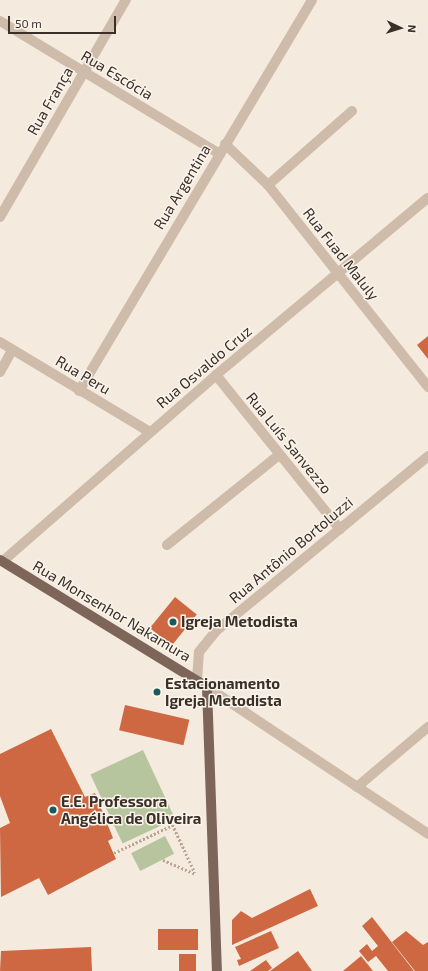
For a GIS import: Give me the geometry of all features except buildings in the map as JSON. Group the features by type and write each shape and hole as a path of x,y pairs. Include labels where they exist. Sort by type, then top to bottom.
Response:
{"main road":[{"name":"Rua Monsenhor Nakamura","path":"1,561 207,687"},
{"path":"207,687 217,971"}],"street":[{"name":"Rua França","path":"0,216 126,0"},
{"name":"Rua Argentina","path":"79,391 218,153 225,144 312,0"},
{"name":"Rua Escócia","path":"0,21 218,153"},
{"path":"268,185 352,111"},
{"name":"Rua Fuad Maluly","path":"225,144 268,185 428,387"},
{"name":"Rua Osvaldo Cruz","path":"1,561 216,375 340,276 428,198"},
{"name":"Rua Peru","path":"0,342 79,391 150,432"},
{"path":"0,372 12,350"},
{"name":"Rua Luís Sanvezzo","path":"216,375 340,529"},
{"path":"167,545 279,455"},
{"name":"Rua Antônio Bortoluzzi","path":"197,680 199,652 207,640 428,456"},
{"name":"Rua Monsenhor Nakamura","path":"207,687 428,834"},
{"path":"357,787 428,727"}],"path":[{"path":"163,860 195,874 171,821"},
{"path":"114,853 173,825"}],"green space":[{"path":"143,750 175,819 123,843 90,775"},
{"path":"165,836 174,854 140,871 131,853"}],"place":[{"name":"Igreja Metodista","path":"173,622"},
{"name":"Estacionamento Igreja Metodista","path":"157,692"},
{"name":"E.E. Professora Angélica de Oliveira","path":"53,810"}]}
